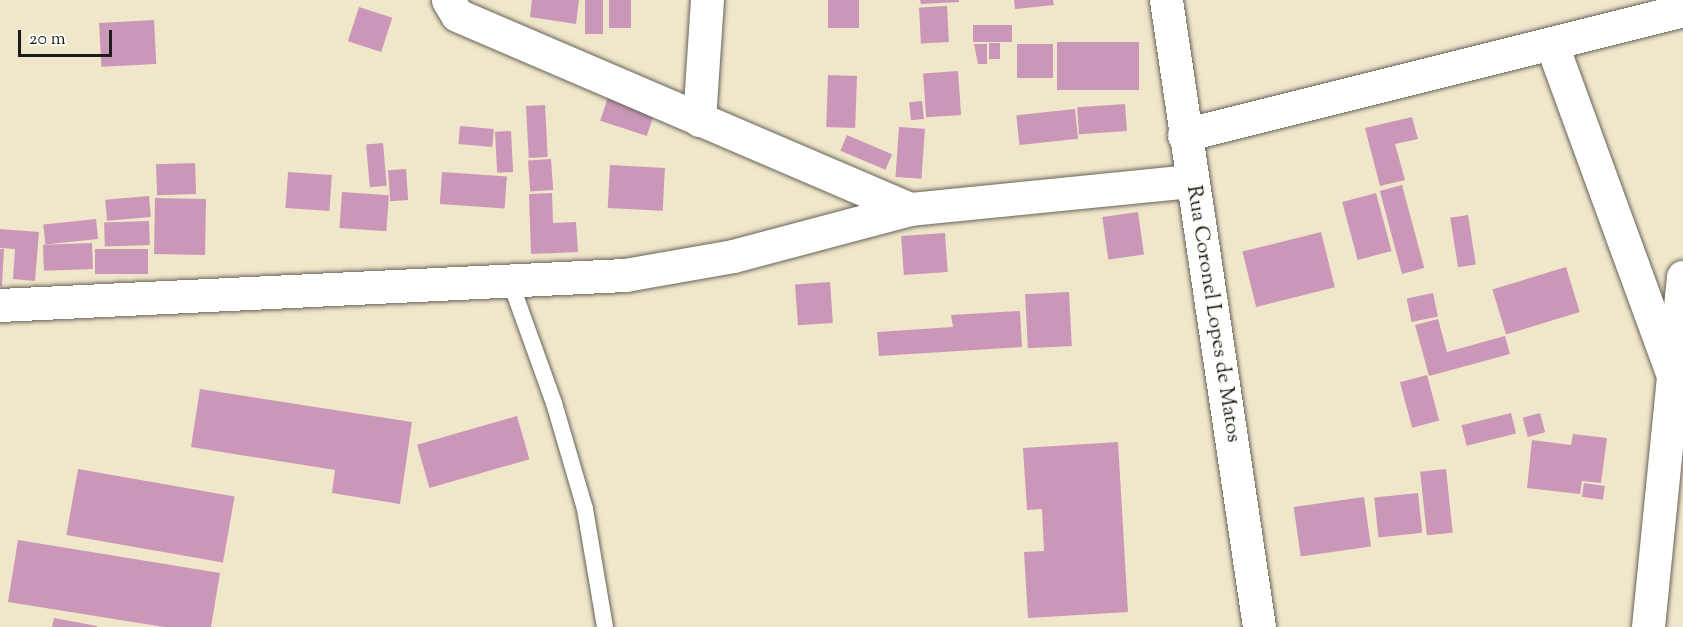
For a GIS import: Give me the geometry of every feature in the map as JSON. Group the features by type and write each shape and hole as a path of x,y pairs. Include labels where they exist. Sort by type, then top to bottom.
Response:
{"street":[{"path":"448,0 457,15 910,209"},
{"path":"699,120 707,0"},
{"name":"Rua Coronel Lopes de Matos","path":"1166,0 1184,135 1259,627"},
{"path":"1184,135 1551,45 1683,10"},
{"path":"1551,45 1673,375"},
{"path":"0,305 625,275 722,258 910,209 1192,181"},
{"path":"1648,627 1683,277"}],"lane":[{"path":"510,281 554,404 585,509 605,627"}],"building":[{"path":"532,0 579,0 576,24 530,17"},
{"path":"585,0 603,0 603,34 585,34"},
{"path":"609,0 631,0 631,28 609,28"},
{"path":"828,0 859,0 859,28 828,28"},
{"path":"920,0 959,0 959,2 921,4"},
{"path":"1014,0 1053,0 1054,5 1015,9"},
{"path":"947,6 949,42 921,43 919,7"},
{"path":"359,7 392,18 381,52 348,41"},
{"path":"154,20 156,64 101,67 99,23"},
{"path":"973,25 1012,25 1012,42 973,42"},
{"path":"1057,42 1139,42 1139,90 1057,90"},
{"path":"989,43 1000,43 1000,59 989,59"},
{"path":"974,44 987,44 987,64 978,64"},
{"path":"1017,44 1053,44 1053,78 1017,78"},
{"path":"958,71 961,115 926,117 923,73"},
{"path":"828,75 857,76 855,128 826,127"},
{"path":"608,97 655,112 647,136 600,121"},
{"path":"922,101 924,119 911,120 909,102"},
{"path":"1125,104 1127,131 1079,134 1077,107"},
{"path":"545,105 548,157 529,158 526,106"},
{"path":"1075,109 1078,139 1019,145 1016,115"},
{"path":"1412,117 1418,139 1395,144 1405,180 1380,186 1365,128"},
{"path":"460,126 494,129 492,147 458,144"},
{"path":"899,127 925,129 921,179 896,177"},
{"path":"511,131 513,172 497,173 495,132"},
{"path":"847,135 892,154 885,170 840,151"},
{"path":"383,143 387,186 370,187 366,144"},
{"path":"551,159 553,190 530,192 528,161"},
{"path":"195,163 196,194 157,195 156,164"},
{"path":"610,165 665,168 663,211 608,208"},
{"path":"406,169 408,200 390,201 388,170"},
{"path":"288,172 332,175 329,211 285,208"},
{"path":"442,172 507,177 505,208 440,204"},
{"path":"1402,185 1424,268 1402,274 1380,191"},
{"path":"342,192 389,195 386,231 339,228"},
{"path":"552,193 553,223 576,222 578,252 531,254 529,194"},
{"path":"1376,193 1392,251 1358,260 1342,202"},
{"path":"149,196 151,217 107,221 105,200"},
{"path":"155,198 206,199 205,255 154,254"},
{"path":"1138,212 1144,255 1108,260 1102,217"},
{"path":"1468,215 1476,264 1458,267 1450,218"},
{"path":"96,219 98,239 45,244 43,225"},
{"path":"149,221 150,245 105,247 104,223"},
{"path":"0,229 39,232 35,281 13,279 15,249 0,248"},
{"path":"1321,232 1335,287 1256,307 1242,252"},
{"path":"945,233 948,272 904,275 901,236"},
{"path":"92,243 93,269 44,271 43,245"},
{"path":"0,249 4,249 2,286 0,286"},
{"path":"95,249 148,249 148,274 95,274"},
{"path":"1566,267 1580,312 1506,334 1492,290"},
{"path":"830,282 833,323 798,325 795,284"},
{"path":"1069,292 1072,346 1028,348 1025,294"},
{"path":"1433,293 1438,316 1412,322 1407,299"},
{"path":"1020,311 1022,347 879,356 877,332 953,327 951,315"},
{"path":"1438,319 1447,352 1505,336 1510,354 1429,376 1415,325"},
{"path":"1427,375 1439,420 1412,428 1400,382"},
{"path":"200,389 412,422 400,504 332,493 335,470 191,447"},
{"path":"1511,413 1516,433 1467,446 1462,425"},
{"path":"1540,413 1545,432 1528,437 1523,418"},
{"path":"517,416 529,459 429,488 417,445"},
{"path":"1573,434 1607,438 1601,483 1582,481 1580,494 1527,488 1532,440 1571,445"},
{"path":"1118,442 1128,612 1028,618 1024,552 1044,551 1042,509 1027,510 1023,448"},
{"path":"78,469 235,497 223,563 66,535"},
{"path":"1446,469 1453,533 1427,535 1420,472"},
{"path":"1584,483 1605,486 1603,500 1582,497"},
{"path":"1418,493 1422,533 1378,537 1374,498"},
{"path":"1364,497 1371,547 1301,556 1294,507"},
{"path":"18,540 220,573 211,627 164,627 8,602"},
{"path":"54,618 97,626 97,627 52,627"}]}
